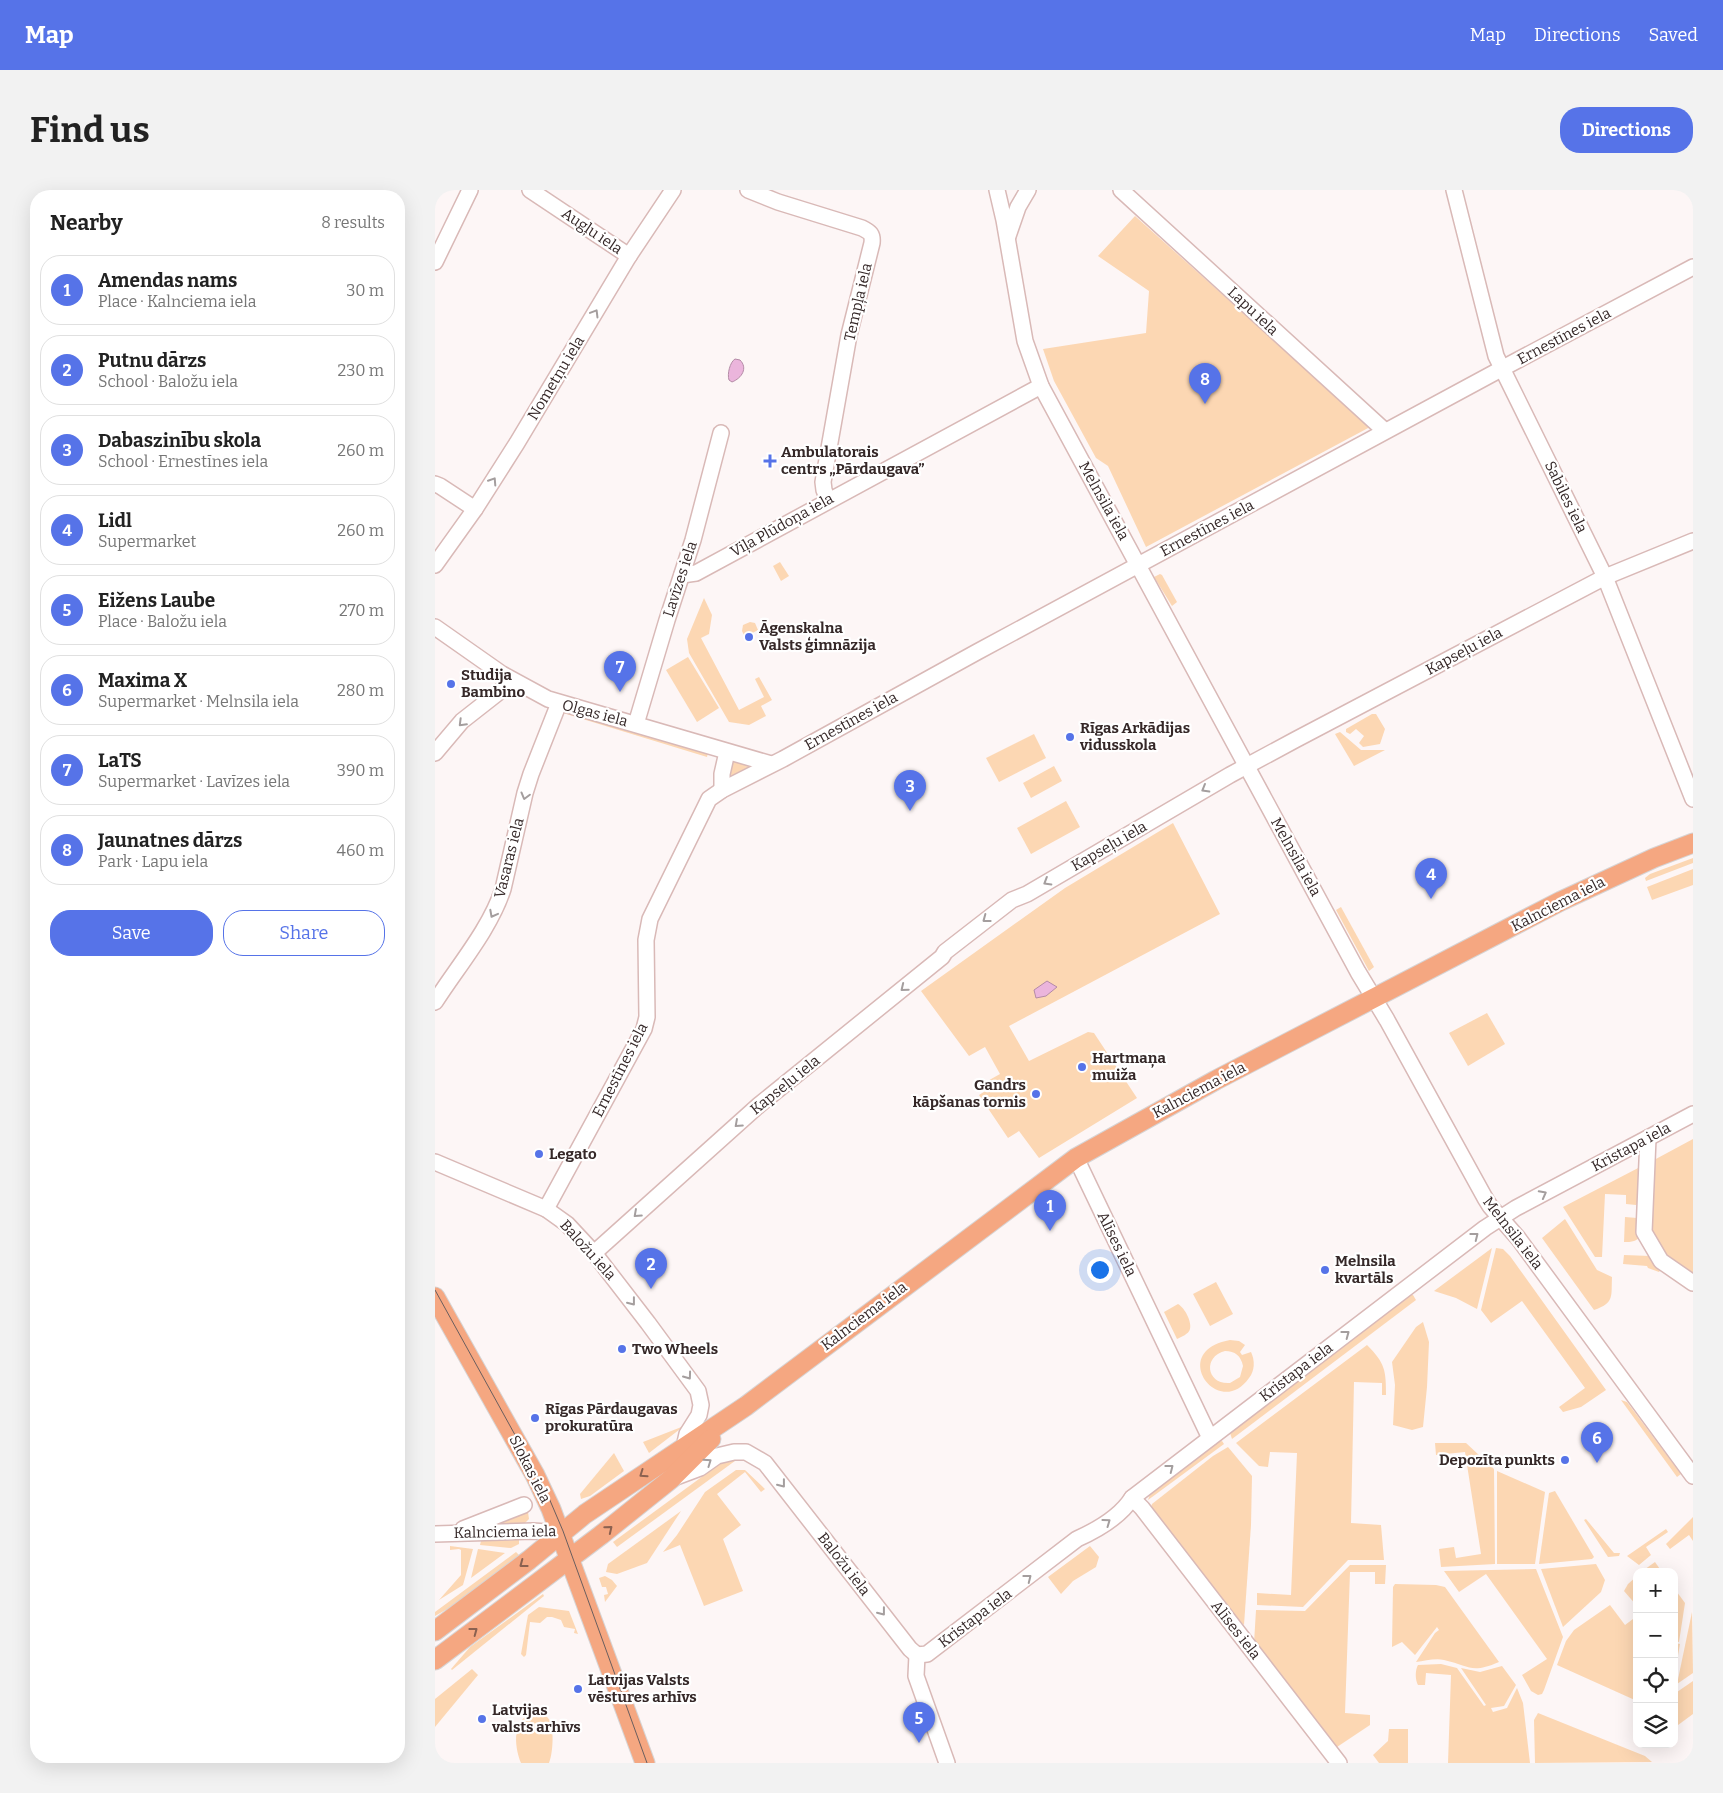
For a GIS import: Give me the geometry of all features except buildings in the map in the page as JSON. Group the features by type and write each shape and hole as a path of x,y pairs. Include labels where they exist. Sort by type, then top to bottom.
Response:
{"main road":[{"name":"Kalnciema iela","path":"560,1533 746,1406 1075,1158 1216,1080 1561,901 1654,858 1693,843"},
{"name":"Slokas iela","path":"435,1297 535,1475 570,1558 645,1763"},
{"name":"Kalnciema iela","path":"435,1660 601,1535 671,1478 746,1406"},
{"path":"435,1630 529,1560 560,1533"}],"street":[{"path":"435,262 470,190"},
{"name":"Augļu iela","path":"530,190 629,256"},
{"name":"Nometņu iela","path":"435,565 475,509 517,443 629,256 673,190"},
{"name":"Tempļa iela","path":"748,190 862,228 873,236 849,335 837,398 823,482 828,500"},
{"name":"Melnsila iela","path":"997,190 1008,238 1025,341 1041,386 1246,766 1485,1198 1518,1238 1693,1476"},
{"path":"1008,238 1018,207 1027,190"},
{"name":"Lapu iela","path":"1121,190 1385,431"},
{"name":"Sabiles iela","path":"1454,190 1494,351 1605,577 1693,799"},
{"name":"Ernestīnes iela","path":"546,1209 644,1028 647,1017 646,940 649,919 709,799 722,790 1139,566 1385,431 1693,267"},
{"name":"Viļa Plūdoņa iela","path":"682,575 696,572 1041,386"},
{"name":"Lavīzes iela","path":"636,724 693,540 721,434"},
{"path":"435,484 475,509"},
{"name":"Kapseļu iela","path":"593,1253 759,1105 1011,900 1027,894 1246,766 1605,577 1693,541"},
{"name":"Olgas iela","path":"435,627 513,680 548,699 771,764"},
{"path":"435,753 462,721 513,680"},
{"name":"Vasaras iela","path":"435,1002 491,919 499,903 531,774 559,703"},
{"path":"722,790 722,774 727,752"},
{"name":"Kristapa iela","path":"917,1655 927,1654 1077,1539 1092,1532 1125,1508 1132,1498 1485,1228 1516,1208 1693,1114"},
{"path":"1648,1138 1644,1232 1661,1261 1693,1282"},
{"name":"Alīses iela","path":"1075,1158 1210,1438"},
{"name":"Baložu iela","path":"435,1162 546,1209 567,1224 593,1253 649,1323 698,1391 701,1405 699,1415 687,1434 684,1447"},
{"name":"Baložu iela","path":"671,1478 700,1468 717,1456 734,1452 746,1452 765,1463 909,1649 917,1655"},
{"name":"Alīses iela","path":"1132,1498 1142,1508 1338,1763"},
{"path":"454,1532 524,1505"},
{"name":"Kalnciema iela","path":"435,1534 533,1531 560,1533"},
{"path":"917,1655 915,1676 947,1763"}],"shaded area":[{"path":"1135,216 1370,427 1146,547 1108,466 1096,458 1054,381 1043,349 1146,333 1149,291 1098,256"},
{"path":"735,359 740,360 744,369 741,375 732,382 728,377"},
{"path":"780,562 789,576 781,581 773,566"},
{"path":"1160,574 1177,602 1172,606 1154,577"},
{"path":"704,598 712,615 709,634 701,638 739,710 764,697 755,679 759,677 772,700 761,706 766,716 749,725 729,722 689,653 687,639"},
{"path":"750,622 755,623 758,630 745,637 742,631 743,625"},
{"path":"688,657 719,708 697,722 666,670"},
{"path":"568,711 708,753 707,757 563,713"},
{"path":"1372,714 1376,714 1385,729 1380,744 1363,747 1359,743 1364,736 1356,729 1350,734 1346,732 1346,729"},
{"path":"1340,732 1361,750 1385,750 1354,766 1335,734"},
{"path":"1034,734 1046,758 999,782 986,758"},
{"path":"736,761 750,766 749,769 731,778 728,775 732,762"},
{"path":"1054,766 1062,781 1031,798 1023,783"},
{"path":"1066,801 1080,827 1031,854 1017,828"},
{"path":"1173,823 1220,914 1009,1026 1029,1061 1088,1032 1094,1033 1137,1098 1039,1158 1019,1131 1008,1138 979,1095 987,1090 984,1083 1000,1074 985,1047 969,1056 921,991 1065,888"},
{"path":"1693,858 1693,863 1646,881 1645,878 1650,874"},
{"path":"1693,869 1693,885 1652,900 1647,887"},
{"path":"1341,907 1374,967 1369,971 1336,910"},
{"path":"1047,981 1057,987 1046,996 1036,998 1034,990"},
{"path":"1487,1013 1505,1044 1468,1066 1449,1033"},
{"path":"1693,1139 1693,1277 1669,1259 1657,1246 1651,1227 1651,1192 1654,1160"},
{"path":"1642,1166 1639,1202 1636,1205 1626,1204 1626,1195 1605,1194 1602,1257 1595,1257 1563,1207"},
{"path":"1625,1217 1637,1218 1641,1232 1635,1241 1624,1242"},
{"path":"1565,1219 1597,1270 1612,1277 1611,1298 1606,1305 1594,1310 1542,1238"},
{"path":"1492,1248 1477,1309 1456,1298 1434,1291"},
{"path":"1496,1248 1503,1249 1510,1256 1606,1390 1581,1407 1563,1412 1559,1407 1585,1388 1522,1301 1491,1323 1481,1310"},
{"path":"1624,1255 1650,1256 1662,1268 1659,1272 1647,1266 1623,1264"},
{"path":"1216,1282 1233,1314 1210,1326 1193,1294"},
{"path":"1408,1295 1413,1295 1416,1300 1232,1439 1230,1433"},
{"path":"1178,1304 1189,1319 1190,1329 1185,1335 1177,1339 1164,1312"},
{"path":"1423,1322 1429,1342 1423,1427 1412,1430 1393,1425 1395,1385 1392,1362 1416,1327"},
{"path":"1230,1340 1239,1341 1245,1345 1240,1352 1242,1355 1251,1352 1254,1362 1252,1372 1249,1378 1237,1389 1225,1392 1213,1388 1205,1379 1200,1368 1202,1357 1211,1347","holes":["1229,1351 1239,1357 1243,1366 1240,1377 1230,1383 1216,1380 1210,1370 1210,1364 1213,1359 1218,1354"]},
{"path":"1367,1345 1378,1357 1383,1367 1386,1379 1386,1395 1382,1395 1382,1383 1354,1382 1351,1523 1381,1525 1384,1560 1348,1560 1303,1607 1257,1605 1257,1593 1291,1595 1297,1453 1270,1452 1268,1467 1259,1466 1236,1443"},
{"path":"1621,1400 1627,1402 1681,1474 1677,1477"},
{"path":"684,1426 649,1453 643,1442"},
{"path":"1222,1441 1224,1444 1148,1500 1150,1494 1218,1442"},
{"path":"1435,1443 1466,1443 1494,1469 1495,1564 1441,1567 1439,1549 1454,1547 1456,1558 1481,1554 1465,1452 1436,1455"},
{"path":"1228,1447 1252,1476 1251,1525 1244,1625 1151,1507 1152,1504 1213,1456"},
{"path":"614,1453 624,1471 590,1496 581,1499 580,1494"},
{"path":"739,1458 617,1547 613,1542 718,1465"},
{"path":"736,1470 745,1470 765,1489 761,1492 745,1472 717,1494 741,1525 723,1539 743,1591 704,1606 680,1545 663,1552 677,1535 705,1492"},
{"path":"1497,1471 1545,1492 1535,1564 1497,1564"},
{"path":"1555,1491 1594,1557 1592,1559 1539,1564 1549,1493"},
{"path":"681,1511 647,1563 617,1574 606,1572 608,1564"},
{"path":"528,1512 529,1519 523,1525 497,1526 496,1523"},
{"path":"1693,1517 1693,1541 1689,1535 1670,1549 1666,1544"},
{"path":"1586,1519 1614,1553 1620,1553 1619,1556 1608,1557 1584,1520"},
{"path":"1666,1529 1668,1532 1646,1547 1651,1555 1639,1565 1627,1556"},
{"path":"519,1540 519,1544 511,1548 480,1545 481,1541"},
{"path":"450,1546 473,1549 463,1585 439,1600 461,1575 461,1550 450,1550"},
{"path":"1090,1546 1099,1557 1096,1567 1073,1581 1061,1594 1048,1577"},
{"path":"478,1549 505,1553 471,1578"},
{"path":"516,1552 520,1556 449,1608 435,1616 435,1612"},
{"path":"1655,1562 1659,1568 1647,1568"},
{"path":"1596,1564 1605,1580 1601,1592 1563,1627 1541,1569"},
{"path":"1350,1565 1386,1565 1385,1584 1375,1584 1375,1572 1350,1572 1345,1713 1370,1715 1370,1725 1334,1749 1254,1643 1256,1610 1305,1611"},
{"path":"1536,1569 1563,1637 1544,1690 1542,1694 1538,1695 1531,1691 1522,1675 1547,1659 1486,1574 1459,1592 1444,1571"},
{"path":"605,1576 617,1586 605,1602 604,1595 608,1594 606,1587 602,1587 599,1578"},
{"path":"1633,1580 1633,1601 1624,1591"},
{"path":"1395,1584 1445,1587 1499,1662 1482,1668 1471,1668 1441,1659 1416,1662 1439,1630 1437,1627 1415,1655 1402,1642 1392,1647 1393,1587"},
{"path":"1678,1593 1685,1603 1678,1642"},
{"path":"543,1594 544,1596 451,1669 470,1647"},
{"path":"1610,1605 1625,1625 1633,1619 1633,1699 1557,1665 1566,1641 1574,1630"},
{"path":"539,1607 569,1611 578,1634 574,1633 575,1629 564,1627 561,1620 552,1617 547,1617 540,1623 530,1622 526,1655 524,1657 521,1654 528,1615"},
{"path":"1692,1612 1693,1673 1678,1683"},
{"path":"1441,1664 1457,1668 1484,1706 1486,1705 1461,1668 1480,1672 1502,1666 1516,1685 1504,1706 1491,1708 1493,1712 1507,1708 1517,1688 1523,1703 1530,1763 1448,1763 1451,1675 1426,1673 1425,1685 1418,1685 1416,1678 1418,1665"},
{"path":"472,1669 478,1675 435,1727 435,1699"},
{"path":"1693,1681 1693,1714 1678,1725 1678,1703 1678,1691"},
{"path":"537,1713 546,1716 552,1727 553,1740 549,1763 521,1763 516,1740 519,1725 529,1715"},
{"path":"1538,1713 1645,1756 1652,1762 1535,1763 1534,1720"},
{"path":"1389,1729 1408,1729 1408,1763 1379,1763 1373,1755 1388,1741"}],"tram line":[{"path":"435,1290 546,1491 563,1531 647,1763"}],"place":[{"name":"Jaunatnes dārzs","path":"1205,404"},
{"name":"Ambulatorais centrs „Pārdaugava”","path":"770,461"},
{"name":"Āgenskalna Valsts ģimnāzija","path":"749,637"},
{"name":"Studija Bambino","path":"451,684"},
{"name":"LaTS","path":"620,692"},
{"name":"Rīgas Arkādijas vidusskola","path":"1070,737"},
{"name":"Dabaszinību skola","path":"910,811"},
{"name":"Lidl","path":"1431,899"},
{"name":"Hartmaņa muiža","path":"1082,1067"},
{"name":"Gandrs kāpšanas tornis","path":"1036,1094"},
{"name":"Legato","path":"539,1154"},
{"name":"Amendas nams","path":"1050,1231"},
{"name":"Melnsila kvartāls","path":"1325,1270"},
{"name":"Putnu dārzs","path":"651,1289"},
{"name":"Two Wheels","path":"622,1349"},
{"name":"Rīgas Pārdaugavas prokuratūra","path":"535,1418"},
{"name":"Depozīta punkts","path":"1565,1460"},
{"name":"Maxima X","path":"1597,1463"},
{"name":"Latvijas Valsts vēstures arhīvs","path":"578,1689"},
{"name":"Latvijas valsts arhīvs","path":"482,1719"},
{"name":"Eižens Laube","path":"919,1743"}]}
